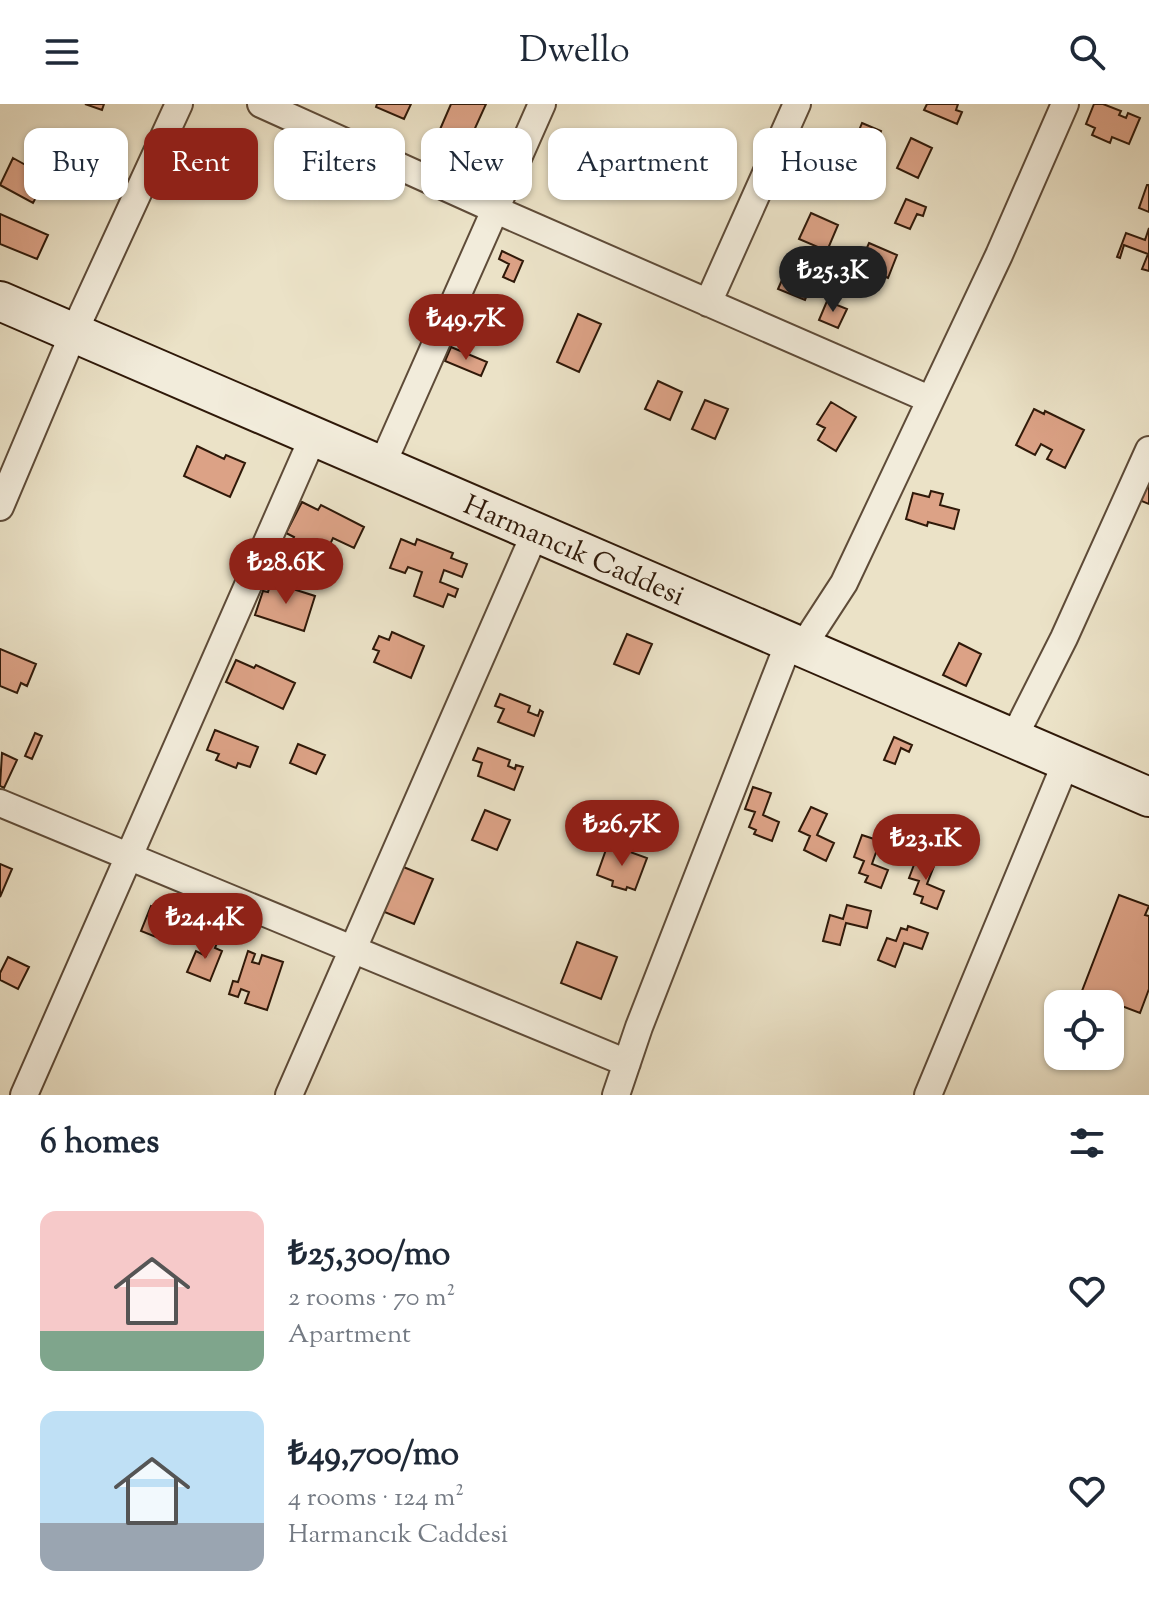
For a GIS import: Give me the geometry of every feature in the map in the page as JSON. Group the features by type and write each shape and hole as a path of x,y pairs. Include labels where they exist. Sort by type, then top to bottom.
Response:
{"street":[{"path":"0,507 74,332 179,104"},
{"path":"261,104 929,399"},
{"path":"382,465 542,104"},
{"path":"708,303 797,104"},
{"path":"616,1095 796,643 844,583 999,255 1065,104"},
{"name":"Harmancık Caddesi","path":"0,301 1149,797"},
{"path":"24,1095 314,435"},
{"path":"1014,737 1064,638 1149,450"},
{"path":"289,1095 536,531"},
{"path":"928,1095 1067,760"},
{"path":"0,803 627,1063"}],"building":[{"path":"85,104 104,104 102,110"},
{"path":"377,104 411,104 404,119 376,107"},
{"path":"451,104 486,104 475,128 441,128"},
{"path":"927,104 958,104 956,110 962,112 957,124 924,110"},
{"path":"1094,104 1121,111 1119,115 1126,118 1128,113 1140,118 1129,144 1112,137 1110,143 1092,135 1095,128 1086,124"},
{"path":"911,138 932,148 918,178 897,168"},
{"path":"13,158 24,164 24,198 0,185"},
{"path":"1149,185 1149,212 1139,208"},
{"path":"906,199 926,207 923,216 917,214 910,229 895,223"},
{"path":"811,213 838,225 827,251 799,239"},
{"path":"0,214 48,235 37,259 0,244"},
{"path":"1149,228 1149,271 1142,269 1148,254 1124,245 1120,258 1117,257 1126,233 1145,240"},
{"path":"869,243 897,255 888,278 859,266"},
{"path":"502,251 523,261 514,282 503,277 509,264 499,259"},
{"path":"789,264 815,276 805,300 778,289"},
{"path":"827,301 847,309 838,328 819,320"},
{"path":"578,314 601,324 579,372 557,362"},
{"path":"451,347 487,362 481,376 445,361"},
{"path":"658,381 682,392 670,420 645,409"},
{"path":"705,400 728,409 715,439 692,429"},
{"path":"831,402 856,417 836,451 818,440 825,428 817,424"},
{"path":"1034,409 1044,414 1045,411 1084,430 1065,468 1047,459 1052,450 1041,444 1035,455 1016,445"},
{"path":"197,446 224,459 226,455 245,463 230,497 184,476"},
{"path":"1149,476 1149,504 1139,500"},
{"path":"931,491 943,494 940,505 959,510 954,529 928,522 927,526 906,519 913,493 929,497"},
{"path":"302,502 318,510 321,505 364,527 354,548 333,538 320,565 288,549 294,537 286,533"},
{"path":"401,539 415,545 417,539 453,553 451,558 467,564 462,577 444,570 440,582 458,589 455,597 448,594 443,607 414,596 422,572 408,567 405,573 390,568"},
{"path":"271,582 315,596 304,631 255,615 263,591 268,592"},
{"path":"392,632 424,646 411,678 374,662 379,651 373,649 379,636 389,640"},
{"path":"627,634 652,644 639,674 614,664"},
{"path":"959,643 981,654 966,686 943,675"},
{"path":"0,649 36,664 27,686 21,683 17,693 0,686"},
{"path":"236,660 254,668 256,665 295,683 283,709 226,682"},
{"path":"500,694 530,706 528,712 538,716 540,710 543,712 534,736 498,722 504,709 495,706"},
{"path":"215,730 258,747 250,767 238,763 236,768 216,760 219,754 207,750"},
{"path":"35,733 42,736 32,759 25,756"},
{"path":"894,737 912,745 909,752 901,748 895,764 884,760"},
{"path":"298,744 325,755 316,774 290,763"},
{"path":"478,748 510,760 508,766 515,769 516,765 523,767 514,790 478,776 482,763 473,760"},
{"path":"2,753 17,760 4,788 0,786"},
{"path":"753,787 771,793 763,815 779,822 772,841 754,834 756,830 749,827 755,812 745,809"},
{"path":"811,807 827,814 817,835 834,843 826,861 804,850 810,836 799,831"},
{"path":"485,810 510,820 497,850 472,840"},
{"path":"862,835 880,841 872,864 888,870 881,888 865,882 868,876 859,873 864,861 854,857"},
{"path":"608,844 647,858 635,890 612,886 613,881 597,875"},
{"path":"918,854 936,861 927,884 944,891 937,909 921,903 923,897 914,894 919,881 909,878"},
{"path":"0,864 12,869 0,897"},
{"path":"401,866 433,879 414,924 382,911"},
{"path":"1119,895 1149,906 1145,915 1149,916 1149,989 1140,1013 1124,1007 1124,990 1082,990"},
{"path":"847,905 871,911 867,928 846,923 840,945 823,941 830,915 843,919"},
{"path":"151,906 181,919 171,943 141,931"},
{"path":"908,926 928,933 922,949 904,943 895,967 878,960 887,938 896,941 901,928 907,930"},
{"path":"203,937 217,943 215,948 222,951 210,981 187,972 196,951 206,956 209,948 200,944"},
{"path":"577,942 617,957 601,999 561,983"},
{"path":"248,951 255,954 252,962 259,964 262,955 283,962 267,1010 245,1003 249,992 241,989 238,997 229,994 233,981 238,982"},
{"path":"8,957 29,967 18,989 0,980"}]}
